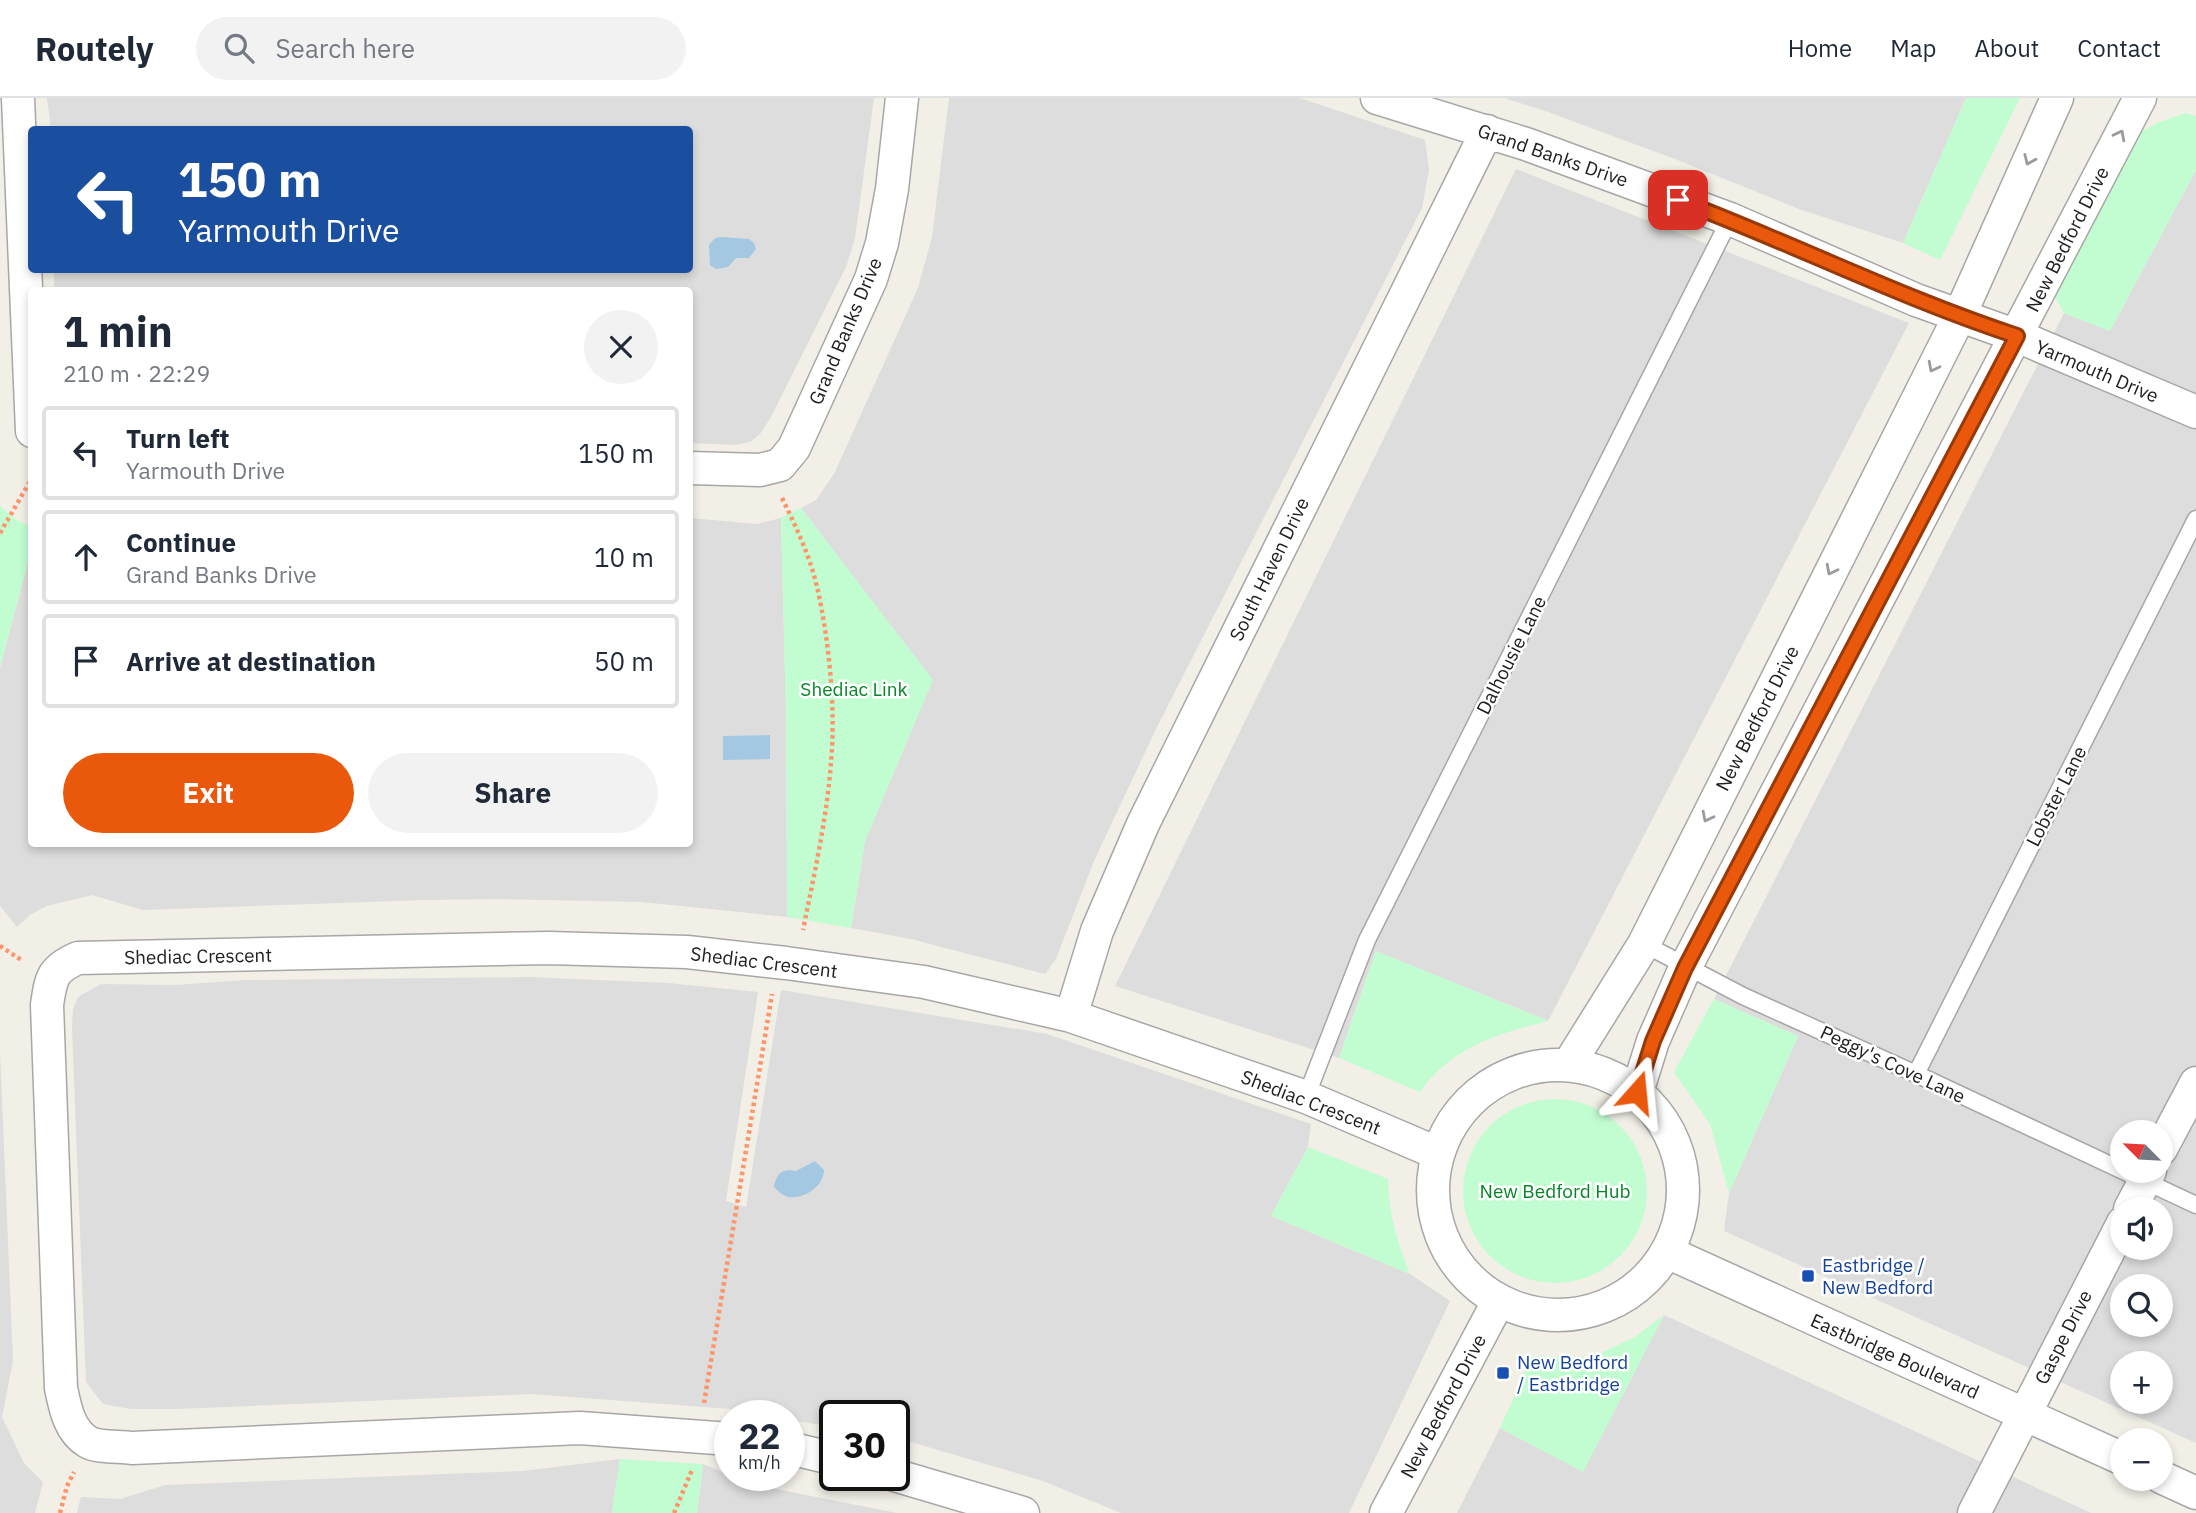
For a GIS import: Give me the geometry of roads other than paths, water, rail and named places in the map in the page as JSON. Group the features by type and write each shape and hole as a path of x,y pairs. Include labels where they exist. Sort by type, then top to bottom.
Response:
{"street":[{"path":"18,98 28,336"},
{"name":"Grand Banks Drive","path":"693,468 760,470 780,465 794,448 871,279 882,243 892,189 902,98"},
{"name":"Grand Banks Drive","path":"1377,98 1487,131 1730,219 1959,317"},
{"name":"New Bedford Drive","path":"1569,1064 1644,944 1959,317 2057,98"},
{"name":"New Bedford Drive","path":"1637,1092 1653,1041 1685,968 2140,98"},
{"name":"South Haven Drive","path":"1071,1016 1085,964 1143,824 1487,131"},
{"name":"Yarmouth Drive","path":"1959,317 2017,336 2196,412"},
{"name":"Shediac Crescent","path":"714,1438 580,1428 132,1448 89,1443 74,1429 65,1410 61,1388 47,1005 51,978 62,965 78,958 549,947 687,953 786,963 924,982 1071,1016 1306,1097 1437,1153"},
{"path":"1569,1064 1599,1070 1619,1079 1637,1092 1663,1121 1675,1143 1684,1184 1683,1207 1677,1230 1667,1252 1649,1277 1614,1303 1587,1313 1559,1317 1531,1313 1499,1300 1469,1280 1452,1260 1441,1238 1434,1215 1432,1184 1437,1153 1448,1128 1464,1106 1488,1085 1517,1070 1543,1065 1569,1064"},
{"path":"2174,1124 2196,1083"},
{"name":"Gaspe Drive","path":"1974,1513 2110,1248"},
{"name":"Eastbridge Boulevard","path":"1667,1252 2110,1453"},
{"name":"New Bedford Drive","path":"1386,1513 1499,1300"},
{"path":"910,1480 1023,1513"},
{"path":"2173,1482 2196,1493"}],"lane":[{"name":"Dalhousie Lane","path":"1306,1097 1367,940 1730,219"},
{"name":"Lobster Lane","path":"1916,1074 2196,519"},
{"name":"Peggy's Cove Lane","path":"1644,944 1685,968 2110,1160"},
{"name":"Peggy's Cove Lane","path":"2159,1183 2196,1205"}],"water":[{"path":"715,238 749,239 756,249 749,258 736,258 728,267 716,269 710,265 709,245"},
{"path":"770,735 770,759 723,760 723,736"},
{"path":"815,1161 824,1170 823,1176 817,1186 807,1194 789,1197 774,1187 776,1178 781,1173 787,1170 796,1171"}],"place":[{"name":"Eastbridge / New Bedford","path":"1808,1276"},
{"name":"New Bedford / Eastbridge","path":"1503,1373"}],"park label":[{"name":"Shediac Link","path":"854,689"},
{"name":"New Bedford Hub","path":"1555,1191"}]}
